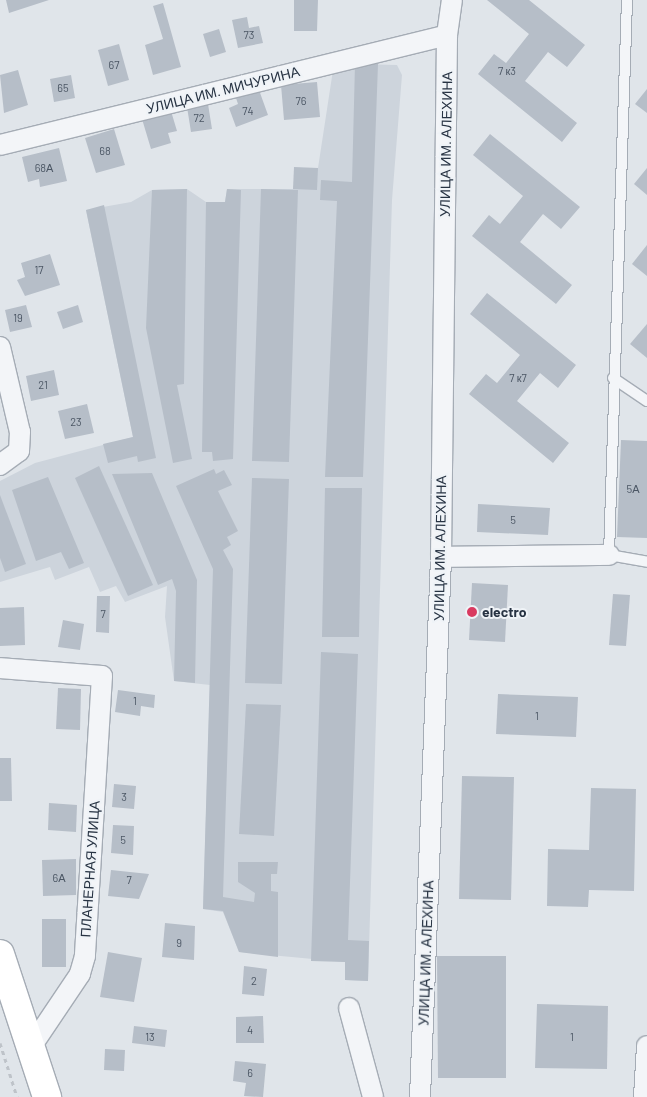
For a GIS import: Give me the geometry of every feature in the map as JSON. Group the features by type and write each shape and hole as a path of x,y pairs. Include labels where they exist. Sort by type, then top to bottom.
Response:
{"highway":[{"path":"0,954 47,1097"}],"street":[{"name":"УЛИЦА ИМ. АЛЕХИНА","path":"420,1097 441,556 447,35 452,0"},
{"name":"УЛИЦА ИМ. МИЧУРИНА","path":"0,145 447,35"},
{"path":"0,347 20,432 19,451 0,465"},
{"path":"441,556 609,555"},
{"name":"ПЛАНЕРНАЯ УЛИЦА","path":"0,668 102,676 85,956 80,974 31,1047"},
{"path":"349,1008 374,1097"},
{"path":"644,1097 647,1049"}],"lane":[{"path":"627,0 613,378 609,555 647,562"},
{"path":"613,378 647,400"}],"path":[{"path":"0,1043 17,1097"}],"shaded area":[{"path":"355,64 397,65 402,75 392,200 368,981 345,980 345,962 239,952 223,912 203,909 210,685 174,681 165,617 167,586 125,602 116,586 100,592 89,567 55,580 50,567 0,582 0,481 35,463 133,437 86,210 131,202 152,190 187,189 206,202 225,202 227,189 293,189 318,168 333,70"}],"building":[{"path":"6,0 49,0 9,13"},
{"path":"294,0 318,0 317,31 294,31"},
{"path":"487,0 529,0 585,45 567,67 548,52 525,81 577,123 562,142 478,74 494,54 506,63 529,34"},
{"path":"163,3 181,67 153,75 145,45 163,39 153,6"},
{"path":"247,17 249,28 259,26 263,43 238,48 232,20"},
{"path":"219,29 226,52 210,57 203,34"},
{"path":"119,44 129,80 108,86 98,50"},
{"path":"355,64 378,64 363,477 325,477 337,201 320,200 321,180 352,182"},
{"path":"18,70 28,105 4,113 0,75"},
{"path":"71,75 75,98 54,102 50,79"},
{"path":"317,82 320,117 284,120 281,85"},
{"path":"647,89 647,113 635,104"},
{"path":"259,90 268,115 236,127 229,108 238,104 236,98"},
{"path":"208,104 212,129 191,132 187,107"},
{"path":"171,111 177,131 168,133 171,143 151,149 142,119"},
{"path":"114,129 125,165 96,173 85,138"},
{"path":"490,134 580,207 561,229 543,214 520,242 572,285 556,304 472,236 489,215 500,224 523,196 473,155"},
{"path":"59,148 67,181 40,187 39,179 28,182 22,157"},
{"path":"294,167 318,168 317,190 293,189"},
{"path":"647,168 647,195 634,184"},
{"path":"187,189 184,384 177,385 192,459 173,463 146,328 152,190"},
{"path":"227,189 241,190 233,459 213,461 212,452 202,452 206,202 225,202"},
{"path":"261,189 298,190 289,462 252,461"},
{"path":"104,205 156,458 138,462 137,456 108,463 103,444 133,437 86,210"},
{"path":"647,245 647,276 632,264"},
{"path":"50,254 60,285 25,296 17,280 25,277 21,263"},
{"path":"487,293 576,365 558,388 540,373 517,401 569,443 553,463 469,394 486,374 497,383 520,355 470,314"},
{"path":"26,305 32,327 10,332 5,310"},
{"path":"78,305 83,322 63,329 57,312"},
{"path":"647,324 647,358 630,344"},
{"path":"54,370 59,395 31,401 26,376"},
{"path":"87,404 94,433 65,439 58,411"},
{"path":"621,440 647,441 647,538 617,537"},
{"path":"99,466 153,585 128,596 75,478"},
{"path":"214,469 216,474 224,470 232,485 218,491 238,531 227,537 231,545 223,550 233,569 223,897 254,902 255,893 238,882 238,862 278,862 277,874 271,874 271,891 278,892 278,957 239,952 223,911 203,909 213,569 176,486"},
{"path":"152,473 197,580 195,683 174,681 176,591 172,579 158,585 112,474"},
{"path":"48,477 84,563 69,569 61,552 36,561 12,490"},
{"path":"252,478 289,479 282,684 245,683"},
{"path":"325,488 362,488 359,637 322,637"},
{"path":"0,495 26,564 5,572 0,558"},
{"path":"478,504 550,508 548,535 477,532"},
{"path":"472,583 508,585 505,642 469,640"},
{"path":"613,594 630,595 626,646 609,645"},
{"path":"97,596 110,596 109,633 96,632"},
{"path":"24,607 25,645 0,646 0,608"},
{"path":"63,620 84,624 80,650 58,647"},
{"path":"321,652 358,654 348,940 369,941 368,981 345,980 345,962 311,961"},
{"path":"58,688 81,689 80,730 56,729"},
{"path":"118,690 155,695 154,708 141,706 140,716 115,712"},
{"path":"498,694 578,697 576,737 496,734"},
{"path":"246,704 281,705 274,836 239,834"},
{"path":"0,758 11,758 12,801 0,801"},
{"path":"462,776 514,777 511,900 459,899"},
{"path":"114,784 136,786 134,809 112,807"},
{"path":"591,788 636,789 634,891 589,890 588,907 547,906 548,849 589,850"},
{"path":"49,803 77,805 76,832 48,830"},
{"path":"113,825 134,826 133,855 111,853"},
{"path":"76,859 76,895 43,896 42,860"},
{"path":"111,870 149,874 139,899 108,896"},
{"path":"42,919 66,919 66,967 42,967"},
{"path":"165,923 195,926 194,960 162,957"},
{"path":"108,952 142,958 134,1002 100,997"},
{"path":"437,956 506,956 506,1078 438,1078"},
{"path":"244,966 267,969 264,996 242,994"},
{"path":"537,1004 608,1006 607,1069 535,1068"},
{"path":"263,1016 264,1043 236,1043 236,1017"},
{"path":"134,1026 167,1030 165,1047 132,1043"},
{"path":"105,1049 125,1050 124,1071 104,1070"},
{"path":"235,1061 266,1064 263,1097 244,1096 246,1083 233,1081"}],"place":[{"name":"electro","path":"472,612"}]}
